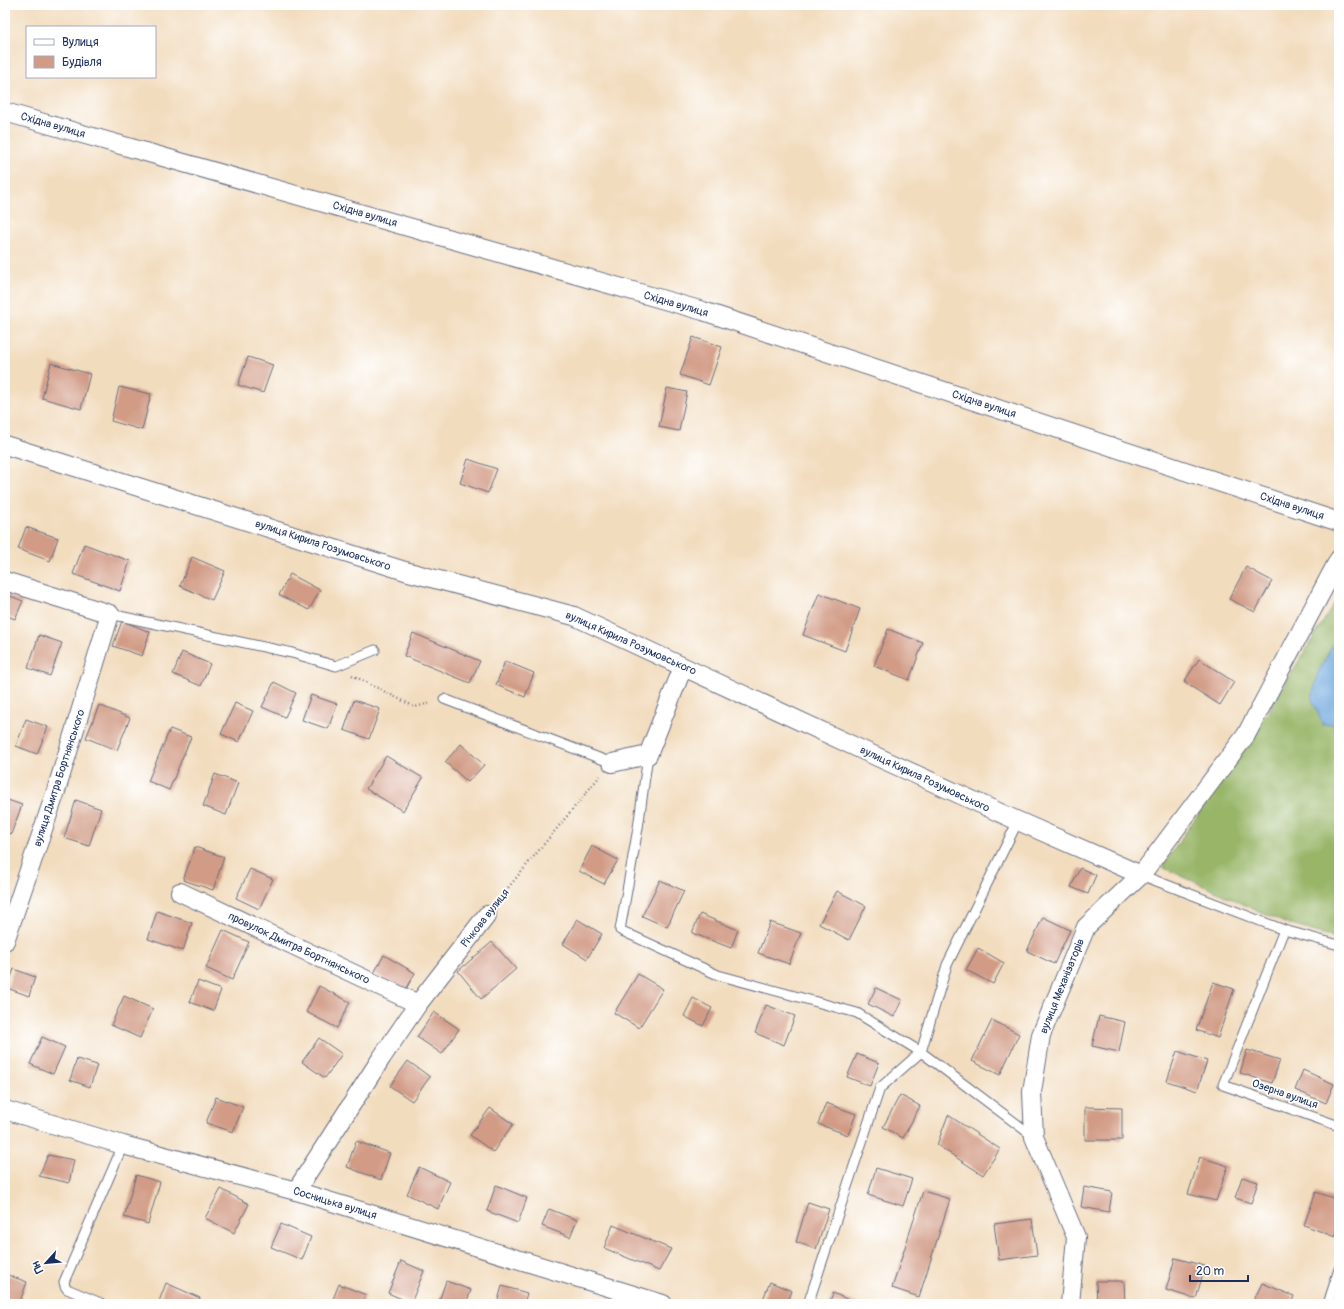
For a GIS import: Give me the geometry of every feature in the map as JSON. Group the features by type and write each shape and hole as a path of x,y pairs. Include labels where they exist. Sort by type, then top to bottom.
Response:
{"street":[{"name":"Східна вулиця","path":"5,112 703,311 1339,522"},
{"name":"вулиця Кирила Розумовського","path":"5,445 405,571 574,616 1018,821 1141,875"},
{"name":"вулиця Механізаторів","path":"1070,1304 1076,1237 1034,1136 1032,1092 1041,1035 1086,927 1141,875 1246,735 1339,559"},
{"path":"5,581 110,614"},
{"name":"вулиця Дмитра Бортнянського","path":"5,941 56,791 110,614"},
{"path":"612,763 648,755 683,667"},
{"name":"провулок Дмитра Бортнянського","path":"180,892 418,1004"},
{"name":"Річкова вулиця","path":"296,1191 418,1004 487,915"},
{"name":"Сосницька вулиця","path":"5,1110 123,1145 296,1191 663,1304"}],"lane":[{"path":"110,614 292,654 336,666 375,650"},
{"path":"444,699 612,763"},
{"path":"648,755 638,828 620,930 718,974 857,1012 921,1052 1034,1136"},
{"path":"808,1304 880,1088 921,1052 947,965 1018,821"},
{"path":"1141,875 1284,930 1339,945"},
{"name":"Озерна вулиця","path":"1284,930 1223,1085 1339,1126"},
{"path":"103,1304 67,1289 64,1282 123,1145"},
{"path":"1328,1304 1339,1269"}],"path":[{"path":"336,666 415,707 444,699"},
{"name":"Річкова вулиця","path":"487,915 568,814 612,763"}],"green space":[{"path":"1339,596 1339,939 1285,923 1162,867 1267,713"}],"water":[{"path":"1339,633 1339,723 1323,725 1312,699 1318,673"}],"building":[{"path":"693,337 722,347 709,385 680,375"},
{"path":"248,357 273,365 263,393 238,385"},
{"path":"51,363 90,374 81,409 42,398"},
{"path":"119,387 151,394 142,430 111,421"},
{"path":"667,388 687,392 679,431 659,427"},
{"path":"468,459 497,469 488,493 460,483"},
{"path":"26,527 58,538 50,561 18,549"},
{"path":"84,544 130,561 120,591 73,574"},
{"path":"192,557 225,571 212,600 180,586"},
{"path":"1246,567 1272,581 1255,612 1229,599"},
{"path":"290,574 320,590 309,610 279,595"},
{"path":"819,593 860,609 845,651 803,635"},
{"path":"5,594 23,601 15,619 5,615"},
{"path":"122,621 150,632 142,656 113,646"},
{"path":"888,629 923,643 909,680 874,666"},
{"path":"413,633 480,661 470,683 404,656"},
{"path":"39,635 62,643 50,676 28,668"},
{"path":"182,652 210,664 201,686 173,674"},
{"path":"1199,659 1234,682 1220,705 1184,682"},
{"path":"505,661 534,673 525,697 496,685"},
{"path":"274,682 296,693 285,717 262,707"},
{"path":"311,695 337,704 328,729 302,720"},
{"path":"354,700 380,709 369,739 344,730"},
{"path":"235,703 253,711 239,742 221,734"},
{"path":"99,705 130,718 117,750 86,738"},
{"path":"26,719 48,727 37,754 16,746"},
{"path":"170,729 191,737 169,790 148,781"},
{"path":"461,744 484,765 468,782 445,762"},
{"path":"386,756 423,778 403,811 366,789"},
{"path":"215,774 238,783 226,815 203,806"},
{"path":"5,799 22,805 11,834 5,832"},
{"path":"76,800 101,809 89,846 64,838"},
{"path":"592,846 618,860 604,884 579,871"},
{"path":"195,847 224,857 213,890 183,880"},
{"path":"1080,868 1096,875 1088,894 1071,887"},
{"path":"250,869 273,879 259,909 236,898"},
{"path":"660,880 684,891 667,927 642,916"},
{"path":"837,891 866,906 849,940 819,924"},
{"path":"157,911 192,923 183,951 148,939"},
{"path":"700,914 738,930 731,948 692,933"},
{"path":"1043,917 1070,930 1054,964 1027,951"},
{"path":"577,919 602,934 587,959 563,944"},
{"path":"770,922 801,933 789,964 758,953"},
{"path":"223,930 249,942 232,980 206,968"},
{"path":"492,942 516,969 481,999 458,971"},
{"path":"978,948 1004,963 993,984 966,970"},
{"path":"384,955 415,973 405,991 374,973"},
{"path":"14,969 35,977 29,996 7,988"},
{"path":"638,974 663,989 639,1028 614,1013"},
{"path":"198,981 221,990 213,1011 190,1002"},
{"path":"1213,982 1234,989 1218,1038 1196,1030"},
{"path":"319,986 350,1002 337,1028 306,1012"},
{"path":"876,988 902,1000 894,1017 868,1004"},
{"path":"124,996 153,1009 140,1038 111,1025"},
{"path":"693,998 712,1008 703,1026 684,1016"},
{"path":"766,1005 795,1016 784,1045 755,1033"},
{"path":"434,1012 459,1029 442,1054 417,1037"},
{"path":"1099,1016 1125,1022 1119,1052 1092,1046"},
{"path":"992,1020 1019,1034 1000,1075 972,1061"},
{"path":"42,1037 65,1047 53,1074 30,1064"},
{"path":"319,1038 342,1054 325,1078 302,1062"},
{"path":"1247,1050 1280,1060 1272,1083 1240,1073"},
{"path":"1177,1051 1207,1061 1197,1091 1167,1081"},
{"path":"857,1054 879,1063 870,1086 847,1077"},
{"path":"77,1059 97,1065 90,1087 70,1080"},
{"path":"408,1061 430,1077 412,1101 390,1086"},
{"path":"1303,1070 1334,1084 1326,1103 1295,1090"},
{"path":"900,1095 920,1106 903,1138 883,1127"},
{"path":"216,1097 243,1107 233,1132 206,1123"},
{"path":"826,1103 856,1114 848,1135 818,1124"},
{"path":"1085,1107 1122,1108 1122,1140 1085,1140"},
{"path":"490,1108 513,1124 493,1152 470,1135"},
{"path":"948,1115 1000,1149 983,1175 937,1145"},
{"path":"356,1141 390,1153 381,1180 347,1167"},
{"path":"48,1155 74,1160 69,1183 39,1176"},
{"path":"1200,1157 1228,1166 1216,1201 1188,1194"},
{"path":"419,1167 450,1182 438,1209 407,1194"},
{"path":"876,1168 912,1179 903,1206 868,1195"},
{"path":"136,1175 160,1182 148,1224 124,1217"},
{"path":"1242,1177 1258,1182 1251,1203 1235,1198"},
{"path":"496,1185 527,1198 518,1223 487,1211"},
{"path":"1084,1187 1112,1192 1109,1212 1081,1207"},
{"path":"221,1189 249,1204 234,1233 205,1218"},
{"path":"923,1191 950,1199 919,1297 892,1288"},
{"path":"1316,1192 1339,1200 1339,1226 1335,1237 1304,1225"},
{"path":"808,1202 829,1209 816,1249 796,1242"},
{"path":"549,1209 577,1220 570,1237 542,1226"},
{"path":"1032,1219 1037,1255 999,1260 994,1224"},
{"path":"281,1224 311,1237 302,1260 271,1247"},
{"path":"613,1225 671,1249 659,1271 604,1248"},
{"path":"1175,1258 1205,1266 1196,1299 1166,1290"},
{"path":"401,1261 424,1271 411,1303 388,1293"},
{"path":"5,1274 27,1282 19,1304 5,1303"},
{"path":"446,1281 471,1290 466,1304 438,1304"},
{"path":"1096,1281 1124,1281 1125,1304 1097,1304"},
{"path":"770,1282 792,1291 787,1304 761,1304"},
{"path":"166,1283 200,1298 198,1304 158,1304"},
{"path":"1262,1283 1294,1296 1291,1304 1252,1304"},
{"path":"339,1284 366,1295 362,1304 331,1304"},
{"path":"502,1286 527,1293 524,1304 497,1304"},
{"path":"833,1293 858,1304 829,1304"}]}
